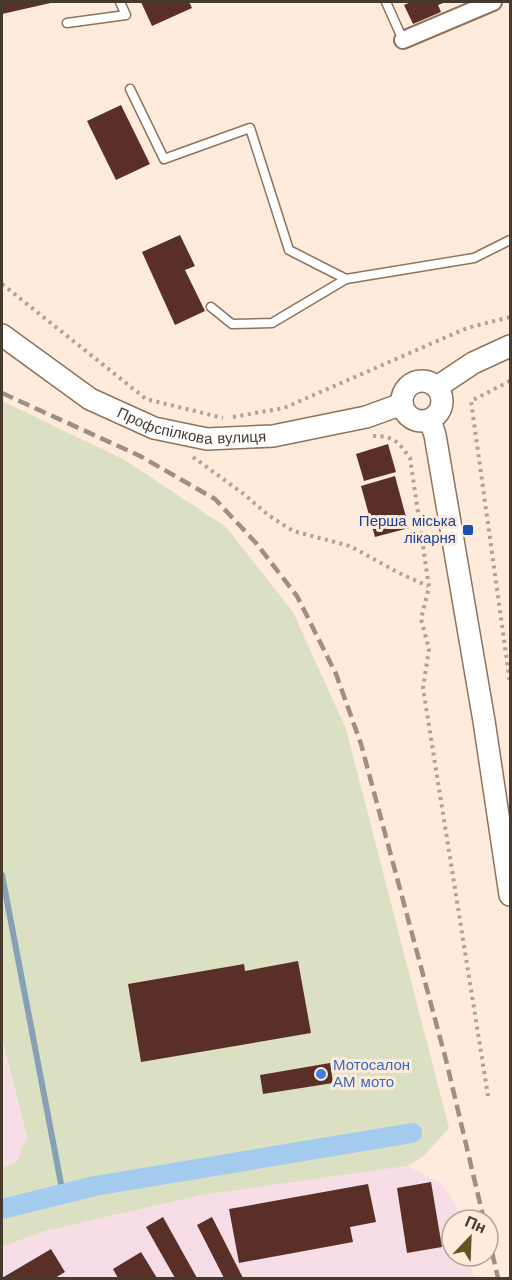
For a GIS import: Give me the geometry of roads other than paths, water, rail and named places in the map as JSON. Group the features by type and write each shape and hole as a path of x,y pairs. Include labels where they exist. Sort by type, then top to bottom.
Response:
{"street":[{"path":"403,40 493,2"},
{"name":"Профспілкова вулиця","path":"2,335 90,399 154,428 207,439 273,436 366,417 402,404"},
{"path":"437,387 473,363 510,346"},
{"path":"425,380 437,387 441,392 442,405 435,416 430,420 416,421 410,418 402,404 403,393 412,383 425,380"},
{"path":"430,420 435,435 484,721 510,895"}],"lane":[{"path":"67,23 126,15 120,2"},
{"path":"386,2 403,40"},
{"path":"130,89 164,159 250,128 290,250 346,279"},
{"path":"211,307 232,324 272,323 346,279 474,258 510,240"}],"waterway":[{"path":"2,875 63,1194"},
{"path":"2,1209 95,1186 412,1133"}],"railway":[{"path":"2,393 140,456 215,499 256,543 297,596 336,674 361,744 446,1060 481,1208"},
{"path":"496,1268 498,1278"}],"place":[{"name":"Перша міська лікарня","path":"468,530"},
{"name":"Мотосалон АМ мото","path":"321,1074"}]}
